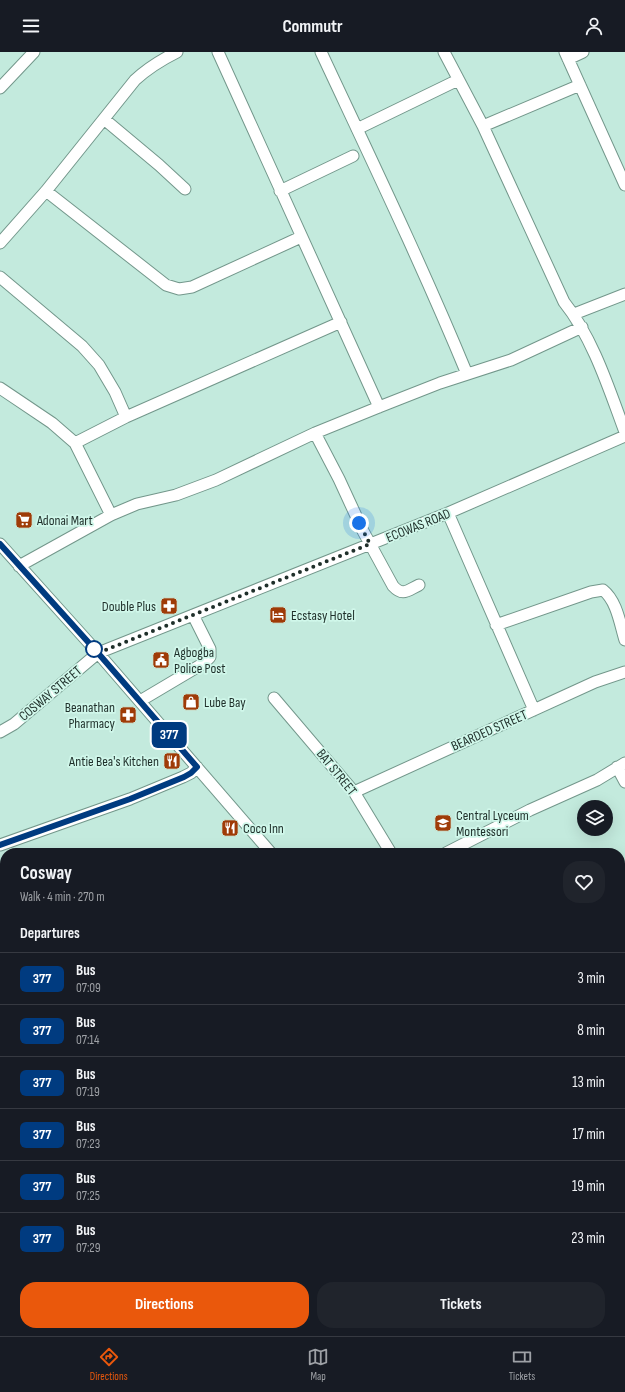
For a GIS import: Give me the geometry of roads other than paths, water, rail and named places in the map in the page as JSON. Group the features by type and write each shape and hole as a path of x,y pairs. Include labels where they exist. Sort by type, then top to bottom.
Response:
{"street":[{"path":"0,88 34,52"},
{"path":"0,244 46,191 135,80 146,69 176,52"},
{"path":"218,52 379,406"},
{"path":"321,52 434,298 466,374"},
{"path":"444,52 483,126 564,302 582,327 609,386 625,432"},
{"path":"583,52 567,56 625,184"},
{"path":"357,129 458,80"},
{"path":"483,126 580,85"},
{"path":"104,119 185,189"},
{"path":"280,191 353,156"},
{"path":"46,191 166,285 179,289 192,287 301,237"},
{"path":"0,277 82,346 99,365 115,392 126,417"},
{"path":"574,314 625,294"},
{"path":"75,443 126,417 341,322"},
{"path":"20,566 110,515 137,504 176,495 216,480 314,433 379,406 466,374 510,360 582,327"},
{"path":"0,388 52,423 75,443 110,515"},
{"path":"314,433 393,586 398,591 402,592 419,585"},
{"name":"ECOWAS ROAD","path":"98,653 448,513 625,436"},
{"path":"448,513 534,710"},
{"path":"0,544 98,653 267,848"},
{"path":"496,625 591,592 603,590 610,595 625,640"},
{"path":"140,701 204,663 210,657 210,649 193,615"},
{"name":"COSWAY STREET","path":"0,732 14,724 98,653"},
{"name":"BEARDED STREET","path":"354,792 595,682 625,672"},
{"name":"BAT STREET","path":"274,698 354,792 388,848"},
{"path":"456,848 530,810 597,780 621,765 625,782"},
{"path":"0,845 130,799 184,777 197,767"}],"place":[{"name":"Adonai Mart","path":"24,520"},
{"name":"Double Plus","path":"169,606"},
{"name":"Ecstasy Hotel","path":"278,615"},
{"name":"Agbogba Police Post","path":"161,660"},
{"name":"Lube Bay","path":"191,702"},
{"name":"Beanathan Pharmacy","path":"128,715"},
{"name":"Antie Bea's Kitchen","path":"172,761"},
{"name":"Central Lyceum Montessori","path":"443,823"},
{"name":"Coco Inn","path":"230,828"}]}
